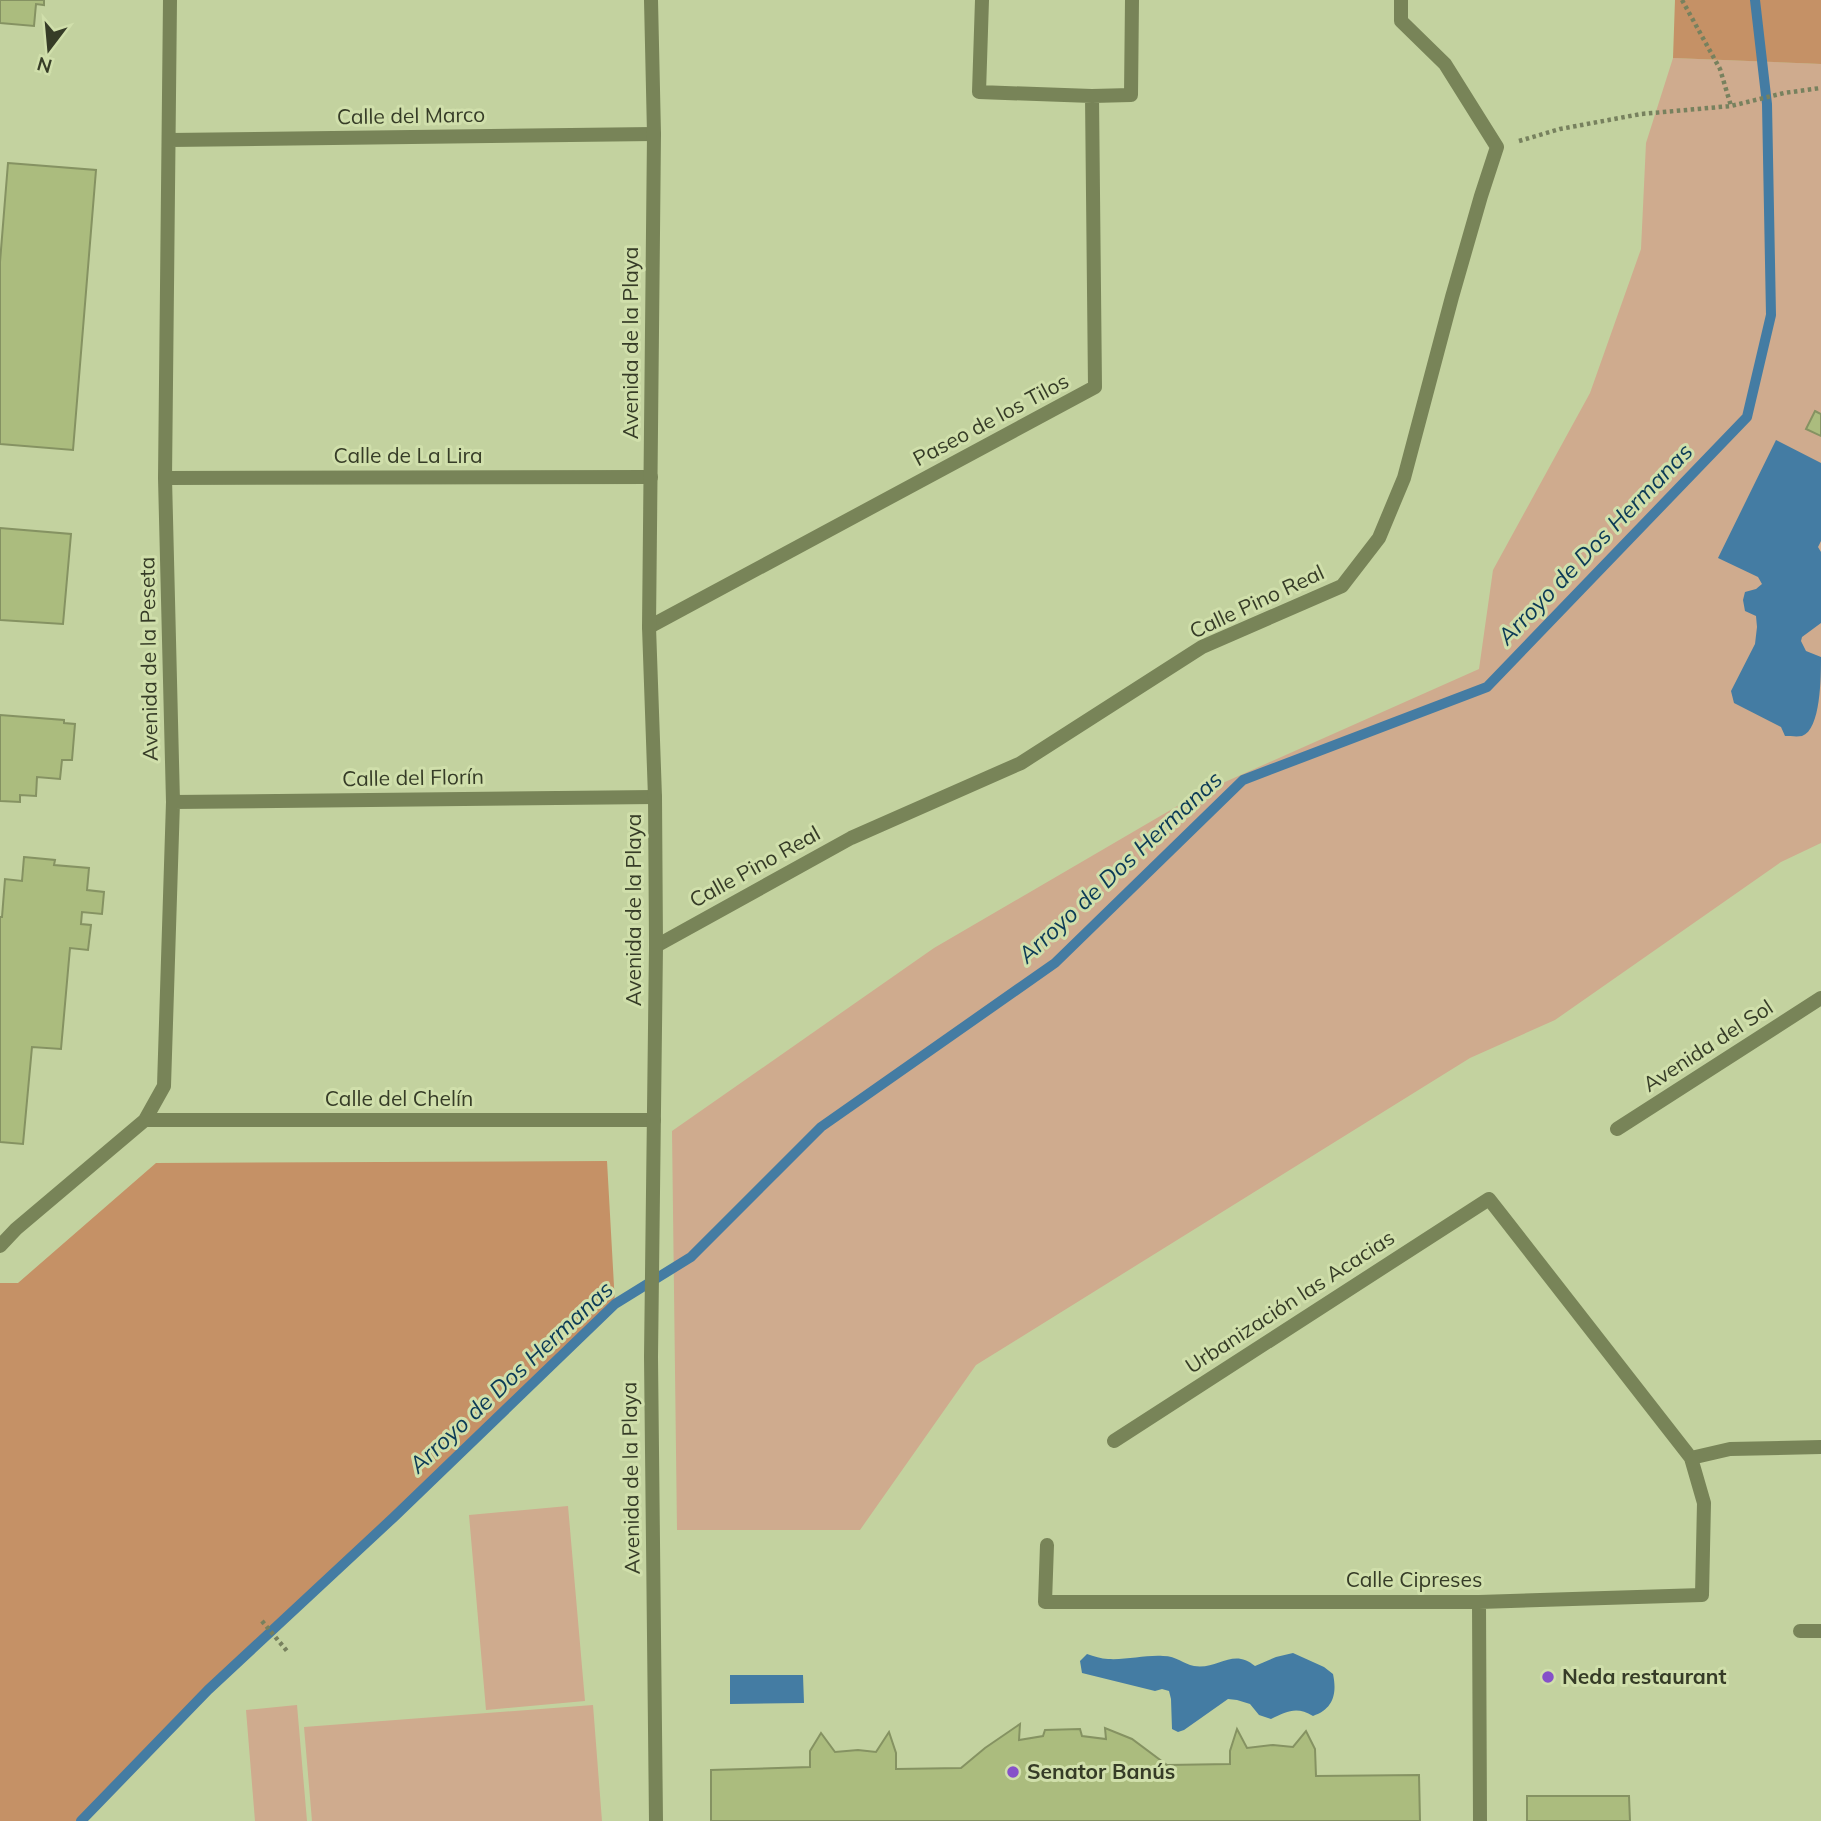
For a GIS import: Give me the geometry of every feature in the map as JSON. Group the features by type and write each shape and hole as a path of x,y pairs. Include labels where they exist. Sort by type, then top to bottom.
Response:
{"street":[{"name":"Avenida de la Peseta","path":"0,1246 16,1229 145,1120 164,1086 173,802 165,478 170,0"},
{"name":"Avenida de la Playa","path":"651,0 654,134 649,627 656,946 651,1357 656,1821"},
{"path":"982,0 979,92 1092,96 1131,95 1132,0"},
{"path":"1401,0 1401,21 1444,64 1497,147"},
{"name":"Paseo de los Tilos","path":"649,627 1095,387 1092,96"},
{"name":"Calle del Marco","path":"170,141 654,134"},
{"name":"Calle Pino Real","path":"656,946 851,838 1021,763 1202,647 1342,586 1379,538 1404,478 1452,297 1497,147"},
{"name":"Calle de La Lira","path":"165,478 651,477"},
{"name":"Calle del Florín","path":"173,802 654,797"},
{"name":"Avenida del Sol","path":"1617,1129 1821,998"},
{"name":"Calle del Chelín","path":"145,1120 654,1120"},
{"name":"Urbanización las Acacias","path":"1114,1441 1489,1199 1691,1458"},
{"path":"0,1228 16,1229"},
{"path":"1691,1458 1730,1449 1821,1447"},
{"name":"Calle Cipreses","path":"1047,1545 1045,1602 1479,1602 1702,1595 1704,1503 1691,1458"},
{"path":"1479,1602 1480,1821"},
{"path":"1800,1631 1821,1632"}],"path":[{"path":"1682,0 1720,69 1731,106"},
{"path":"1497,147 1560,129 1627,117 1731,106 1784,93 1821,88"},
{"path":"262,1621 287,1651"}],"shaded area":[{"path":"1675,0 1821,0 1821,64 1673,58"},
{"path":"1673,58 1821,64 1821,843 1781,862 1555,1020 1470,1058 976,1365 860,1530 677,1530 672,1131 934,948 1198,794 1479,669 1493,570 1590,393 1641,249 1646,143"},
{"path":"607,1161 615,1304 394,1517 208,1690 81,1821 0,1821 0,1283 18,1283 156,1163"},
{"path":"568,1506 585,1701 486,1710 469,1515"},
{"path":"297,1705 307,1821 255,1821 246,1710"},
{"path":"593,1705 602,1821 312,1821 304,1727"}],"water":[{"path":"1776,440 1821,463 1821,541 1818,547 1821,552 1821,623 1802,637 1801,641 1806,651 1821,657 1820,689 1813,724 1802,736 1785,736 1781,727 1734,703 1731,691 1755,644 1757,627 1756,616 1745,611 1743,600 1745,592 1762,584 1758,577 1718,558"},
{"path":"1293,1653 1333,1674 1334,1694 1326,1709 1313,1716 1302,1711 1292,1711 1271,1719 1259,1715 1250,1704 1228,1699 1178,1732 1172,1729 1169,1691 1155,1691 1082,1673 1080,1661 1087,1654 1108,1659 1163,1656 1194,1666 1240,1659 1255,1666"},
{"path":"730,1675 803,1675 804,1703 730,1704"}],"building":[{"path":"0,0 44,0 44,5 36,4 34,26 0,23"},
{"path":"8,163 96,170 73,450 0,444 0,262"},
{"path":"1815,411 1821,414 1821,436 1806,429"},
{"path":"0,528 71,534 63,624 0,620"},
{"path":"0,715 64,720 64,723 75,724 72,760 62,760 60,779 37,777 36,796 20,795 20,802 0,801"},
{"path":"24,857 55,860 54,865 89,868 87,890 104,892 102,914 82,912 81,924 91,925 88,950 70,948 61,1049 32,1047 23,1144 0,1142 0,917 5,879 22,881"},
{"name":"Senator Banús","path":"1020,1724 1019,1740 1043,1736 1045,1730 1080,1729 1082,1736 1106,1739 1105,1728 1132,1739 1167,1765 1230,1764 1230,1751 1237,1729 1247,1748 1273,1745 1293,1747 1306,1731 1315,1749 1316,1776 1419,1775 1420,1821 711,1821 711,1770 810,1767 810,1751 821,1733 835,1752 876,1752 889,1732 896,1753 896,1769 961,1768"},
{"path":"1527,1796 1629,1796 1630,1821 1527,1821"}],"waterway":[{"name":"Arroyo de Dos Hermanas","path":"81,1821 208,1690 394,1517 615,1304 691,1257 821,1127 1055,963 1243,780 1487,687 1747,417 1771,315 1767,104 1755,0"}],"place":[{"name":"Neda restaurant","path":"1548,1677"},
{"name":"Senator Banús","path":"1013,1772"}]}
